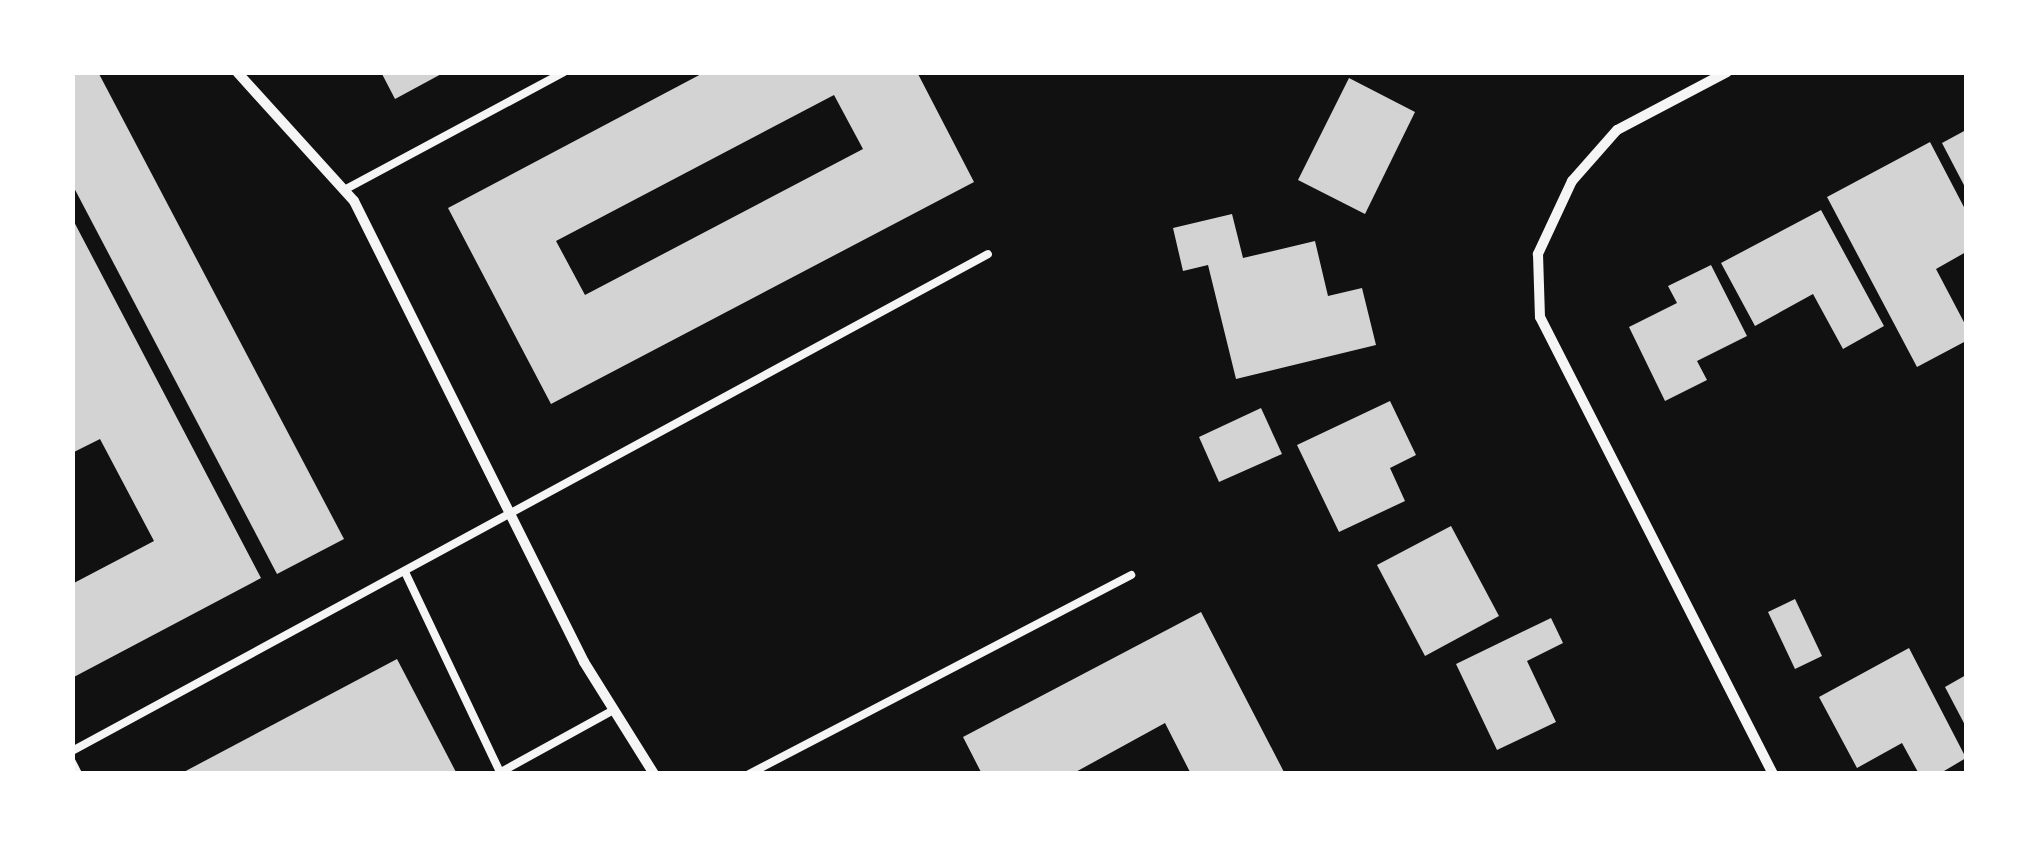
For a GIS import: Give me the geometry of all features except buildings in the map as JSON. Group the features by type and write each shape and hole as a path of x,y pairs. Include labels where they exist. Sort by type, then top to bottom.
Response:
{"street":[{"path":"237,72 346,190 511,515 614,710 654,774"},
{"path":"1727,72 1618,130 1572,182 1538,254 1540,317 1773,774"}],"lane":[{"path":"346,190 564,72"},
{"path":"72,751 988,254"},
{"path":"405,572 501,773 614,710"},
{"path":"749,774 1130,576"},
{"path":"72,762 78,774"}]}
